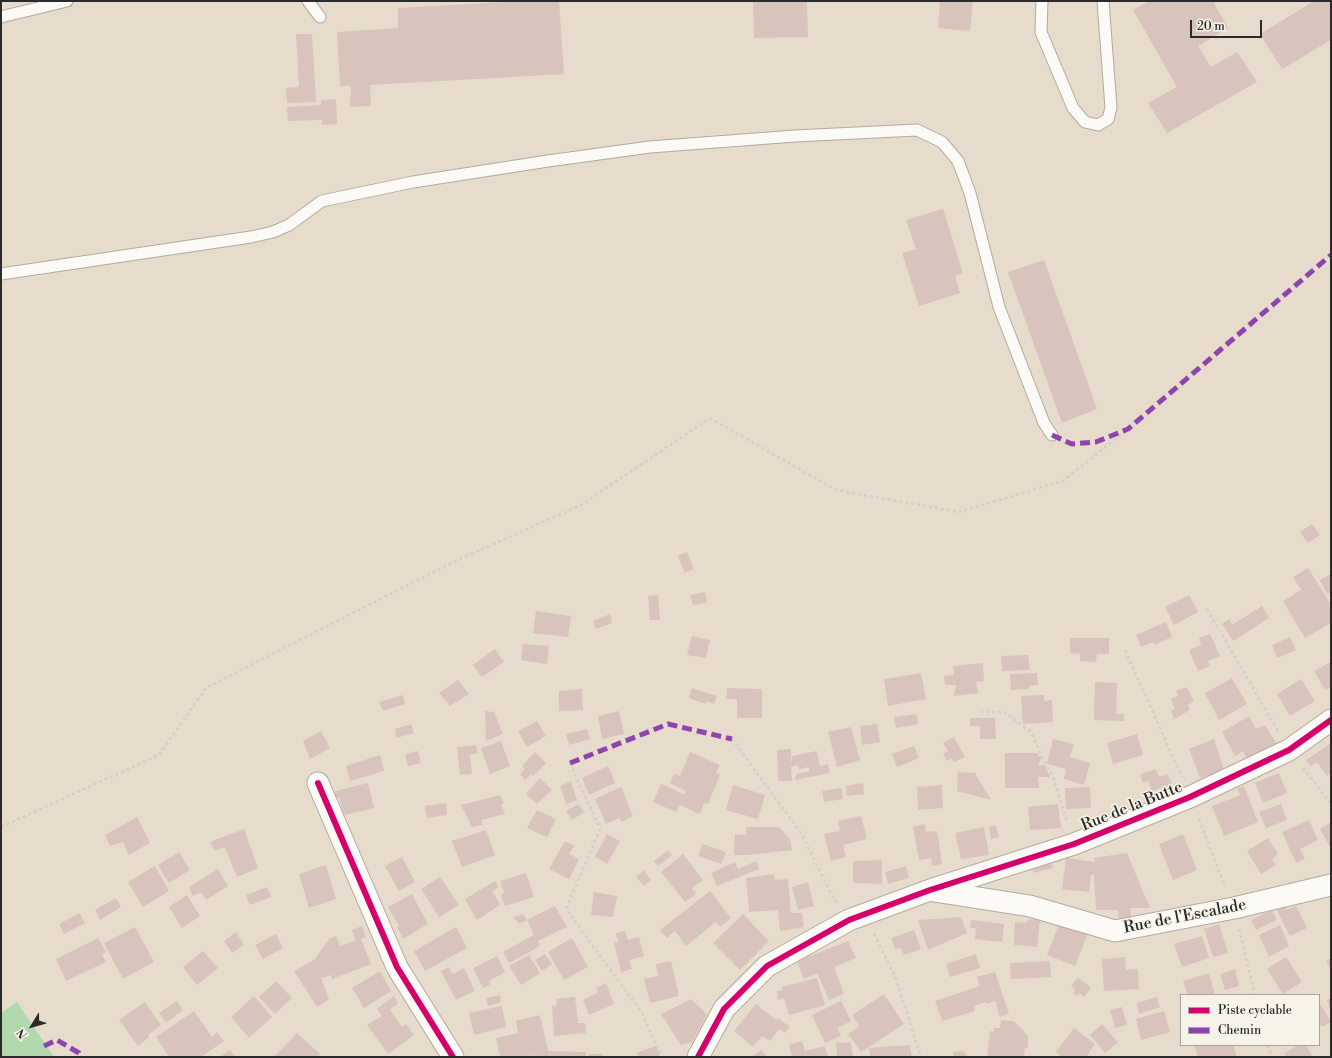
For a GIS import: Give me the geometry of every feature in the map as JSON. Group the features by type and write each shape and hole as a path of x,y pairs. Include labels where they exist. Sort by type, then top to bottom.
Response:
{"street":[{"name":"Rue de la Butte","path":"930,890 1074,844 1190,797 1290,750 1331,720"},
{"path":"318,783 397,967 453,1057"},
{"name":"Rue de l'Escalade","path":"698,1057 724,1009 767,966 849,920 930,890 1030,906 1115,931 1234,908 1331,885"}],"lane":[{"path":"1,17 67,1"},
{"path":"308,1 320,17"},
{"path":"1042,1 1041,32 1073,108 1085,122 1098,125 1108,119 1111,108 1103,1"},
{"path":"1,274 251,237 273,232 289,225 322,201 421,181 541,162 650,147 795,136 916,130 942,142 958,161 972,200 999,307 1044,423 1052,435"}],"path":[{"path":"1,827 159,755 206,688 451,563 581,505 710,418 836,490 959,512 1063,481 1128,428"},
{"path":"1207,608 1290,750 1331,804"},
{"path":"980,712 1004,712 1031,732 1042,757 1053,776 1074,844"},
{"path":"732,739 801,833 834,900 864,914 894,974 921,1057"},
{"path":"570,763 600,829 566,909 642,1013 662,1057"},
{"path":"1268,1046 1272,1057"}],"green space":[{"path":"17,1002 54,1057 1,1057 1,1013"}],"building":[{"path":"523,1 559,1 564,74 370,85 371,106 350,107 351,86 340,86 337,32 398,28 398,8"},
{"path":"753,1 807,1 808,37 754,38"},
{"path":"940,1 973,1 970,31 938,28"},
{"path":"1149,1 1213,1 1228,28 1198,46 1211,67 1237,52 1257,82 1167,133 1148,103 1177,87 1133,10"},
{"path":"1314,1 1331,1 1331,40 1282,69 1260,34"},
{"path":"296,34 312,34 316,102 287,103 286,88 299,87"},
{"path":"336,99 337,124 322,125 322,120 288,121 287,107 321,105 321,100"},
{"path":"943,209 963,273 955,276 960,293 919,306 902,253 916,249 906,220"},
{"path":"1044,260 1097,409 1062,423 1008,272"},
{"path":"1312,524 1320,535 1308,543 1300,532"},
{"path":"687,552 694,569 685,573 678,556"},
{"path":"1308,568 1331,605 1331,623 1305,638 1283,601 1301,590 1293,577"},
{"path":"1331,574 1331,592 1327,594 1320,580"},
{"path":"705,592 707,603 693,605 690,595"},
{"path":"658,595 660,620 650,620 648,596"},
{"path":"1189,595 1198,612 1174,625 1165,607"},
{"path":"1262,606 1269,618 1233,641 1222,624 1229,619 1232,625"},
{"path":"536,611 571,616 568,637 533,633"},
{"path":"610,614 612,623 596,629 593,621"},
{"path":"1166,622 1172,637 1154,645 1153,642 1141,647 1136,635"},
{"path":"1210,634 1220,656 1208,661 1210,666 1198,671 1189,650 1201,645 1199,638"},
{"path":"692,636 710,640 706,658 687,655"},
{"path":"1290,637 1296,650 1277,658 1272,645"},
{"path":"1070,638 1109,638 1109,654 1097,654 1096,662 1080,661 1080,654 1070,653"},
{"path":"523,644 549,646 547,664 521,660"},
{"path":"495,649 504,662 482,677 473,665"},
{"path":"1028,655 1030,670 1002,671 1001,656"},
{"path":"1331,662 1331,687 1325,690 1314,671"},
{"path":"983,663 984,681 976,682 978,693 954,696 956,685 945,685 944,676 954,675 953,666"},
{"path":"921,673 926,699 888,706 884,679"},
{"path":"1037,673 1038,685 1029,686 1029,689 1011,690 1010,674"},
{"path":"1232,678 1247,704 1219,720 1205,693"},
{"path":"1301,679 1315,701 1290,716 1277,694"},
{"path":"458,680 469,694 450,706 439,693"},
{"path":"1095,682 1117,683 1116,714 1124,714 1124,721 1094,720"},
{"path":"1187,687 1194,701 1188,705 1190,710 1174,719 1171,711 1175,709 1171,699 1178,696 1176,691"},
{"path":"692,688 717,696 714,704 706,701 706,704 689,698"},
{"path":"727,688 762,689 762,718 737,718 737,699 726,699"},
{"path":"582,689 583,710 559,711 559,691"},
{"path":"403,695 405,704 383,711 379,702"},
{"path":"1044,695 1044,701 1052,700 1053,722 1023,724 1021,696"},
{"path":"485,711 494,712 503,734 486,741"},
{"path":"619,711 624,734 602,739 598,716"},
{"path":"917,714 918,724 896,728 894,717"},
{"path":"1249,716 1256,729 1265,725 1277,745 1248,761 1243,751 1235,756 1222,732"},
{"path":"970,718 995,718 996,739 980,739 980,726 970,726"},
{"path":"537,721 546,736 527,747 518,731"},
{"path":"411,724 414,733 396,738 395,729"},
{"path":"877,724 880,742 862,745 860,726"},
{"path":"851,727 860,760 837,767 828,732"},
{"path":"587,729 590,739 569,745 566,734"},
{"path":"321,731 330,748 310,759 303,741"},
{"path":"1137,734 1143,755 1113,764 1107,743"},
{"path":"954,737 965,757 954,762 951,758 947,761 943,754 948,751 943,743"},
{"path":"1053,739 1074,744 1070,757 1090,763 1084,785 1064,779 1066,769 1047,764"},
{"path":"1214,739 1224,770 1200,778 1189,749"},
{"path":"501,741 510,766 490,774 481,748"},
{"path":"1331,743 1331,773 1327,776 1317,762 1311,766 1306,760"},
{"path":"476,745 478,753 470,755 472,774 460,775 457,747"},
{"path":"914,746 919,758 897,767 892,754"},
{"path":"791,749 791,763 792,756 817,751 820,766 828,764 830,773 795,780 796,774 809,771 809,767 799,769 798,765 791,767 792,781 778,781 777,750"},
{"path":"418,751 421,763 408,766 405,754"},
{"path":"535,752 546,763 533,776 531,774 525,780 520,774 525,769 522,766"},
{"path":"690,752 720,765 716,773 720,775 708,804 704,803 700,814 680,805 676,812 653,802 661,784 684,794 686,791 670,783 674,774 680,776"},
{"path":"1005,753 1037,753 1041,758 1038,765 1045,765 1050,777 1038,777 1039,788 1005,788"},
{"path":"380,755 384,771 350,781 346,766"},
{"path":"608,766 615,783 589,795 582,778"},
{"path":"1156,769 1159,777 1168,774 1172,784 1152,791 1148,781 1143,783 1140,774"},
{"path":"958,772 975,773 991,800 957,791"},
{"path":"1279,773 1287,793 1263,803 1255,783"},
{"path":"540,778 552,790 537,804 526,794"},
{"path":"571,781 577,800 566,804 560,786"},
{"path":"368,783 374,808 344,815 339,797 333,799 331,792"},
{"path":"863,783 864,794 847,796 846,786"},
{"path":"733,785 765,795 758,819 726,810"},
{"path":"942,785 943,808 918,810 917,787"},
{"path":"1244,786 1258,822 1224,836 1212,806 1240,795 1237,788"},
{"path":"621,787 633,816 621,822 620,818 606,824 595,799"},
{"path":"1090,787 1091,808 1066,809 1065,788"},
{"path":"841,788 843,799 824,802 822,791"},
{"path":"500,795 504,803 501,804 505,814 481,820 483,825 472,827 461,805"},
{"path":"446,803 447,815 427,818 425,806"},
{"path":"578,804 584,812 572,820 566,811"},
{"path":"1058,804 1061,828 1030,830 1028,807"},
{"path":"1281,804 1287,820 1266,828 1259,812"},
{"path":"537,810 556,819 547,837 527,828"},
{"path":"861,816 867,839 843,845 846,857 831,861 824,834 840,831 838,821"},
{"path":"137,817 150,843 129,855 123,842 110,846 105,835"},
{"path":"1309,820 1318,840 1300,849 1305,859 1296,863 1282,832"},
{"path":"1330,823 1331,825 1331,849 1320,829"},
{"path":"925,824 926,832 937,831 942,864 932,866 931,858 919,860 913,827"},
{"path":"996,825 999,837 991,839 989,827"},
{"path":"746,827 779,827 790,839 792,850 748,855 734,855 735,834 746,835"},
{"path":"984,827 989,855 961,859 955,833"},
{"path":"244,829 258,868 237,877 225,847 215,851 210,842"},
{"path":"486,830 495,855 462,867 452,841"},
{"path":"607,834 620,841 607,864 595,857"},
{"path":"1183,834 1197,870 1173,880 1159,844"},
{"path":"1268,838 1278,854 1272,859 1276,865 1261,874 1247,851"},
{"path":"565,841 574,846 569,854 579,859 569,879 549,869"},
{"path":"703,844 726,852 721,864 698,856"},
{"path":"668,850 672,855 658,866 654,861"},
{"path":"179,852 190,870 169,883 158,865"},
{"path":"1127,853 1150,908 1130,908 1132,921 1119,922 1118,910 1096,910 1094,875 1091,875 1089,892 1062,889 1066,858 1095,862 1094,858"},
{"path":"683,854 703,880 692,888 696,894 685,902 661,872"},
{"path":"1062,854 1062,861 1052,863 1053,868 1033,873 1031,862"},
{"path":"402,857 415,882 399,891 385,866"},
{"path":"882,860 882,884 853,883 853,861"},
{"path":"756,861 759,869 717,886 711,873 735,862 738,869"},
{"path":"326,865 336,899 309,908 299,874"},
{"path":"155,866 169,891 143,907 128,882"},
{"path":"906,866 909,878 888,884 885,872"},
{"path":"218,869 228,886 206,900 201,892 193,896 189,887"},
{"path":"644,870 651,880 644,886 636,877"},
{"path":"526,873 534,897 505,906 501,894 504,892 500,881"},
{"path":"774,874 775,880 788,879 791,913 802,913 804,927 780,931 778,910 749,912 746,878"},
{"path":"440,877 459,905 439,917 421,889"},
{"path":"495,881 499,887 492,891 500,905 477,920 465,899"},
{"path":"808,882 814,906 798,910 792,887"},
{"path":"267,887 271,897 250,905 246,895"},
{"path":"710,891 731,918 720,927 716,922 686,946 675,931 667,938 660,930"},
{"path":"594,892 617,896 613,917 591,915"},
{"path":"412,894 428,924 403,939 397,927 399,926 388,907"},
{"path":"187,895 200,916 182,928 169,907"},
{"path":"116,898 121,907 100,920 95,910"},
{"path":"1285,905 1287,910 1296,906 1307,928 1290,936 1276,909"},
{"path":"555,906 567,927 538,941 540,946 509,963 503,952 534,935 527,920"},
{"path":"1272,910 1277,920 1256,930 1251,920"},
{"path":"80,913 85,923 64,934 59,924"},
{"path":"523,914 527,920 519,924 514,917"},
{"path":"743,914 769,941 740,970 713,943"},
{"path":"961,917 967,933 928,950 918,920"},
{"path":"1028,919 1040,920 1037,947 1014,945 1015,922 1027,923"},
{"path":"1061,919 1089,931 1075,966 1047,955"},
{"path":"971,920 1004,924 1002,942 975,939 976,928 970,928"},
{"path":"1219,924 1228,953 1213,957 1204,929"},
{"path":"1280,925 1289,946 1269,957 1259,935"},
{"path":"362,926 366,937 361,939 371,964 332,979 331,975 321,978 329,999 317,1007 294,971 314,960 329,939 336,936 340,946 356,940 352,930"},
{"path":"135,927 154,962 123,979 104,943"},
{"path":"456,927 467,948 425,971 414,951"},
{"path":"914,930 921,949 904,955 901,948 895,949 891,938"},
{"path":"625,931 628,940 639,937 644,956 629,960 632,969 621,972 614,943 618,942 616,933"},
{"path":"236,932 244,945 232,953 224,941"},
{"path":"276,934 283,948 263,959 255,945"},
{"path":"1202,936 1209,958 1182,967 1174,944"},
{"path":"98,938 106,952 102,954 106,962 66,981 56,959"},
{"path":"572,938 588,967 564,980 548,952"},
{"path":"848,941 856,958 834,967 844,994 829,1000 817,973 804,979 796,958 809,953 810,956"},
{"path":"203,951 218,968 197,985 183,967"},
{"path":"545,954 552,964 542,971 535,960"},
{"path":"976,954 980,968 950,977 946,964"},
{"path":"529,955 540,973 521,985 509,966"},
{"path":"497,956 505,972 489,981 491,984 483,988 473,968"},
{"path":"1125,957 1126,970 1138,969 1139,989 1104,991 1102,959"},
{"path":"1286,957 1302,982 1283,994 1267,969"},
{"path":"1331,958 1331,970 1326,961"},
{"path":"671,961 679,996 650,1003 644,979 658,976 656,964"},
{"path":"1050,961 1051,977 1011,979 1010,963"},
{"path":"449,967 452,974 464,968 475,991 456,1000 441,971"},
{"path":"1235,969 1239,986 1225,990 1220,974"},
{"path":"380,971 391,991 364,1008 352,988"},
{"path":"995,972 1009,1014 1000,1017 995,1001 986,1004 985,1002 974,1006 975,1011 942,1021 935,1001 980,986 977,977"},
{"path":"1209,973 1215,994 1188,994 1183,981"},
{"path":"1078,977 1091,988 1084,997 1080,993 1078,996 1073,993 1075,990 1071,986"},
{"path":"817,978 825,1005 789,1015 784,998 778,1000 777,991 782,990 782,987"},
{"path":"276,981 292,998 275,1014 259,997"},
{"path":"606,983 614,1004 589,1015 583,1000 598,993 596,988"},
{"path":"884,994 904,1024 861,1052 848,1034 859,1026 852,1015"},
{"path":"500,995 501,1002 488,1006 486,998"},
{"path":"254,996 272,1017 249,1038 231,1017"},
{"path":"394,996 398,1003 390,1010 402,1027 406,1024 414,1035 388,1054 367,1025 382,1016 377,1009"},
{"path":"575,997 578,1023 585,1023 586,1033 554,1036 552,1006 557,1005 556,999"},
{"path":"1157,997 1160,1007 1139,1014 1137,1003"},
{"path":"1331,998 1331,1013 1327,1000"},
{"path":"691,999 707,1014 692,1042 681,1045 661,1014"},
{"path":"177,1001 183,1010 166,1023 159,1013"},
{"path":"841,1001 851,1021 838,1028 841,1036 825,1043 812,1015"},
{"path":"145,1002 161,1025 148,1035 149,1037 138,1046 119,1020"},
{"path":"756,1004 776,1020 778,1018 790,1027 785,1033 779,1029 770,1041 762,1036 753,1047 734,1031"},
{"path":"1320,1004 1331,1022 1322,1027 1320,1024"},
{"path":"502,1006 506,1027 474,1035 469,1013"},
{"path":"1122,1007 1127,1025 1115,1028 1110,1010"},
{"path":"194,1011 212,1037 217,1032 224,1041 201,1057 169,1057 156,1037"},
{"path":"1164,1011 1170,1032 1141,1040 1136,1019"},
{"path":"540,1015 548,1051 586,1052 586,1057 535,1057 535,1055 527,1057 500,1057 496,1038 518,1033 516,1021"},
{"path":"1001,1020 1014,1021 1028,1036 1028,1048 1025,1048 1024,1057 987,1057 990,1031 994,1032 994,1028 1000,1028"},
{"path":"1102,1024 1118,1042 1105,1053 1090,1035"},
{"path":"1074,1028 1095,1044 1086,1057 1062,1057 1056,1052"},
{"path":"297,1033 320,1054 318,1057 274,1057"},
{"path":"802,1041 805,1051 825,1046 828,1057 792,1057 789,1045"},
{"path":"851,1042 853,1057 837,1057 836,1043"},
{"path":"910,1045 912,1057 870,1057 869,1048"},
{"path":"656,1046 660,1057 638,1057 636,1053"},
{"path":"1194,1046 1233,1046 1237,1057 1198,1057"},
{"path":"1297,1046 1307,1046 1312,1056 1286,1057 1284,1053"},
{"path":"230,1050 235,1057 220,1057"},
{"path":"761,1050 767,1057 752,1057"},
{"path":"964,1051 967,1057 954,1057 953,1052"},
{"path":"589,1054 603,1054 603,1057 589,1057"}],"marked path":[{"path":"1052,435 1072,444 1096,442 1128,429 1331,255"},
{"path":"570,763 668,724 732,739"},
{"path":"44,1046 57,1040 79,1053 81,1057"}],"cycle path":[{"path":"698,1057 724,1009 767,966 849,920 930,890 1074,844 1190,797 1289,750 1331,720"},
{"path":"318,783 397,967 453,1057"}]}
